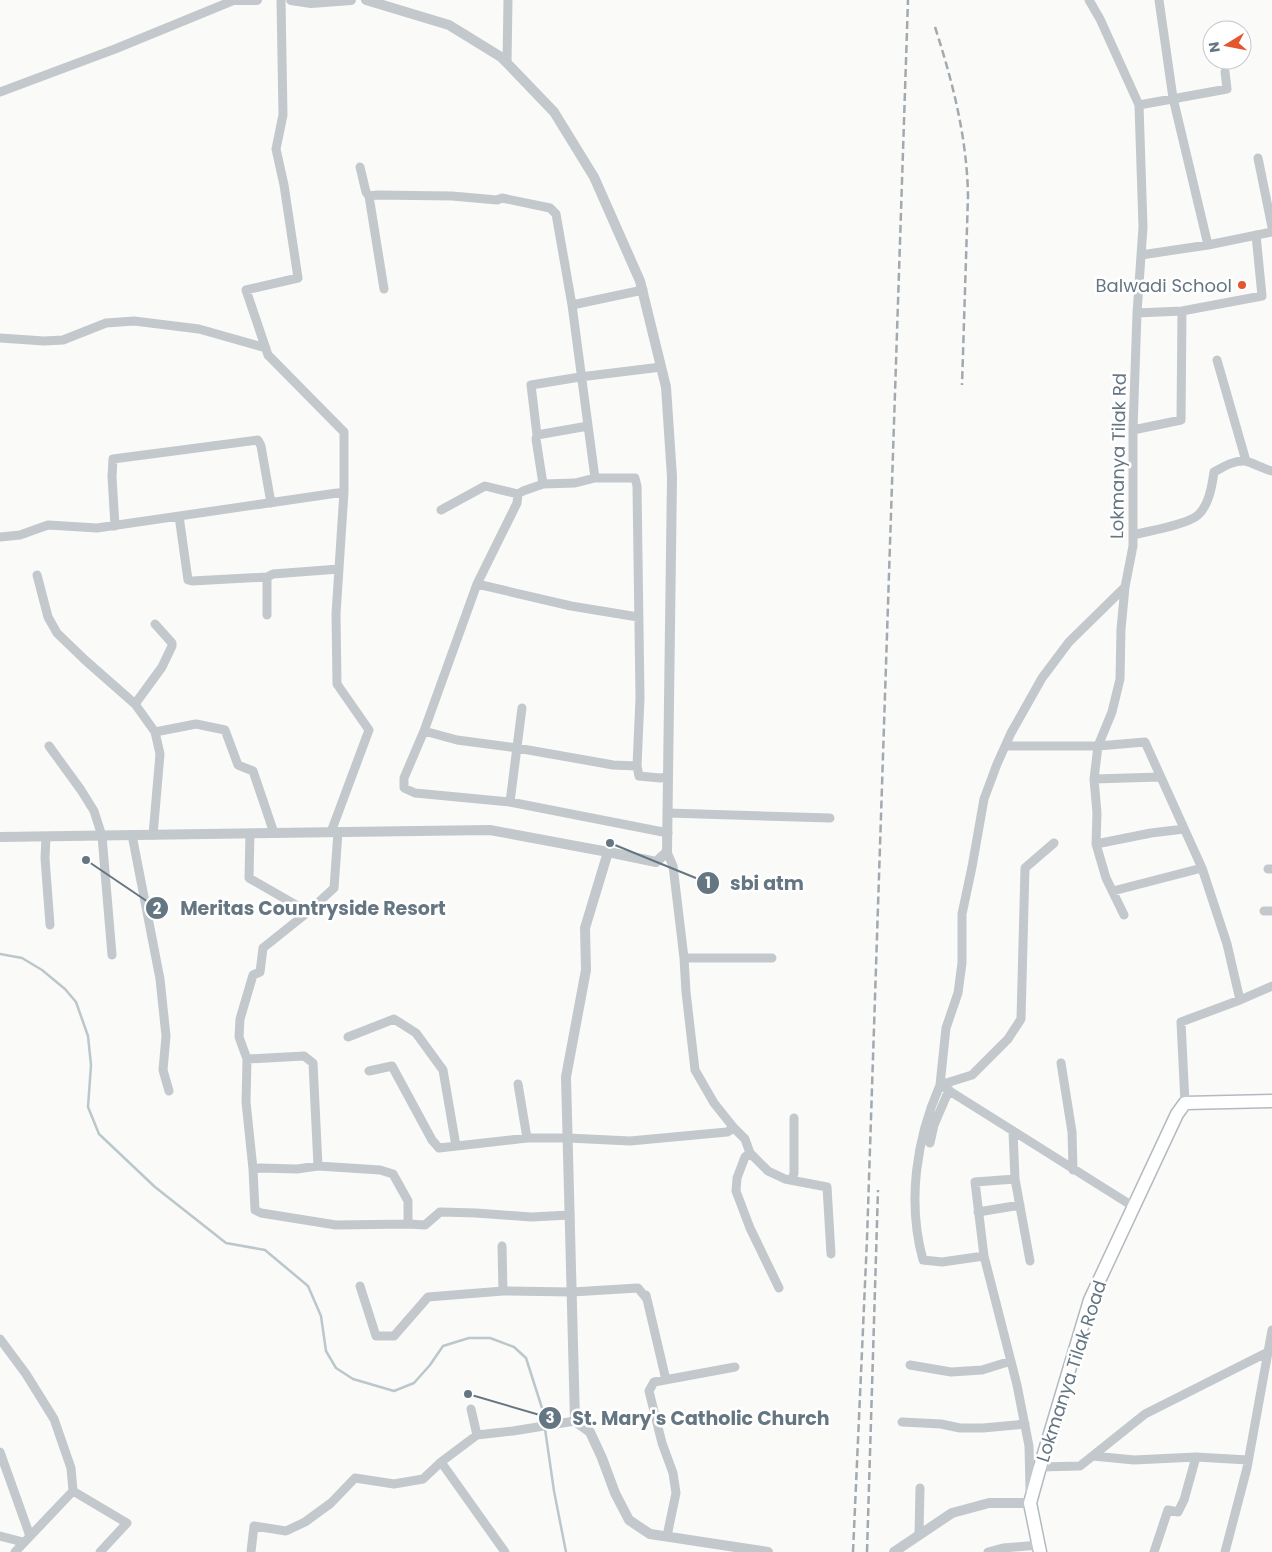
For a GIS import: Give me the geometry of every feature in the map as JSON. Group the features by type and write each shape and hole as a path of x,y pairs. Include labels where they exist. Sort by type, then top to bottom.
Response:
{"main road":[{"path":"1185,1103 1272,1101"},
{"name":"Lokmanya Tilak Road","path":"1040,1549 1030,1503 1090,1300 1177,1114 1185,1103"}],"street":[{"path":"0,92 115,49 231,0 257,0"},
{"path":"280,0 283,114 276,149 284,185 298,278 246,290 268,355 344,432 344,492 336,614 337,684 369,730 334,832 334,888 308,912 263,948 260,972 253,975 240,1019 239,1037 247,1059 246,1102 255,1210 260,1213 336,1225 408,1224 425,1226 440,1212 476,1212 531,1217 570,1215"},
{"path":"291,0 311,3 351,0"},
{"path":"366,0 449,25 501,57 507,63 554,112 594,177 640,281 666,387 672,478 667,852 673,866 695,1070 714,1103 734,1128 745,1138 750,1153 768,1171 784,1180 827,1188 831,1254"},
{"path":"507,63 508,0"},
{"name":"Lokmanya Tilak Rd","path":"1089,0 1139,105 1143,227 1137,313 1133,546 1125,587 1121,629 1120,679 1112,712 1098,746 1094,779 1096,844 1106,878 1124,915"},
{"path":"1159,0 1173,98 1208,244"},
{"path":"1139,105 1227,89 1225,72"},
{"path":"1258,158 1272,227"},
{"path":"360,167 366,192 369,196 384,289"},
{"path":"369,196 452,196 497,200 502,198 550,208 556,214 572,305 595,478"},
{"path":"1141,255 1272,232"},
{"path":"1137,313 1182,311 1262,296 1256,235"},
{"path":"572,305 643,290"},
{"path":"1134,430 1181,420 1182,311"},
{"path":"0,338 44,341 63,340 106,324 134,321 199,329 266,348"},
{"path":"1217,360 1246,461"},
{"path":"543,484 530,385 580,376 661,367"},
{"path":"537,435 588,426"},
{"path":"115,526 112,477 113,459 258,440 261,446 271,503"},
{"path":"1133,535 1175,525 1194,518 1199,514 1211,491 1214,472 1234,462 1246,461 1272,471"},
{"path":"441,510 486,486 518,494 543,484 576,483 595,478 635,478 637,486 640,698 637,766 639,776 668,777"},
{"path":"0,537 20,535 48,525 97,528 115,526 344,492"},
{"path":"518,494 517,503 477,584 424,731 404,778 404,788 415,793 510,802 668,833"},
{"path":"179,516 188,580 267,577 273,574 339,569"},
{"path":"37,574 48,616 57,633 135,704 155,732 160,754 153,835"},
{"path":"267,577 267,615"},
{"path":"477,584 572,606 638,617"},
{"path":"984,1256 942,1262 923,1260 918,1241 915,1194 918,1154 932,1104 940,1085 946,1028 958,992 962,963 962,914 984,799 1005,746 1042,678 1069,642 1125,587"},
{"path":"135,704 162,667 172,646 172,643 155,624"},
{"path":"510,802 522,708"},
{"path":"155,732 196,724 225,730 238,765 253,771 274,833"},
{"path":"424,731 458,740 517,748 579,760 637,766"},
{"path":"1005,746 1098,746 1145,742 1202,868 1227,944 1240,1000"},
{"path":"49,746 94,811 102,836 112,955"},
{"path":"1094,779 1160,777"},
{"path":"668,813 830,818"},
{"path":"1096,844 1151,833 1184,829"},
{"path":"0,837 490,830 656,862 667,852"},
{"path":"250,833 249,878 308,912"},
{"path":"132,835 160,979 166,1036 163,1070 169,1092"},
{"path":"46,837 45,858 50,925"},
{"path":"940,1085 972,1075 1008,1039 1021,1019 1025,868 1054,843"},
{"path":"575,1421 566,1077 586,970 585,928 608,852"},
{"path":"1112,891 1202,868"},
{"path":"684,958 772,958"},
{"path":"1185,1103 1181,1022 1272,986"},
{"path":"348,1036 394,1019 416,1033 443,1070 456,1146"},
{"path":"247,1059 304,1056 312,1063 318,1166"},
{"path":"1061,1063 1072,1132 1073,1170"},
{"path":"369,1071 392,1066 432,1140 439,1148 527,1138 630,1141 727,1132 734,1128"},
{"path":"518,1084 527,1138"},
{"path":"940,1085 1134,1207"},
{"path":"930,1143 934,1125 949,1090"},
{"path":"792,1180 794,1173 794,1118"},
{"path":"1012,1132 1015,1179 1030,1261"},
{"path":"750,1153 745,1157 737,1178 736,1191 750,1228 779,1288"},
{"path":"253,1169 297,1169 318,1166 380,1170 393,1174 408,1201 408,1224"},
{"path":"894,1552 952,1513 989,1502 1030,1503 1029,1446 1011,1361 984,1256 976,1182 1015,1179"},
{"path":"978,1212 1020,1205"},
{"path":"502,1246 503,1291"},
{"path":"360,1286 376,1336 394,1336 428,1297 503,1291 572,1292 638,1288 646,1294 666,1380"},
{"path":"1225,1552 1268,1374 1268,1352 1272,1330"},
{"path":"0,1340 26,1374 54,1419 71,1468 73,1491 15,1552"},
{"path":"1040,1467 1080,1466 1146,1414 1268,1352"},
{"path":"910,1365 950,1372 982,1370 1011,1361"},
{"path":"667,1536 676,1493 649,1390 654,1382 735,1367"},
{"path":"471,1409 476,1435"},
{"path":"251,1552 254,1526 286,1531 305,1522 331,1503 355,1478 394,1484 423,1479 441,1462 476,1435 575,1421 590,1432 615,1493 629,1520 650,1534 768,1552"},
{"path":"902,1422 941,1424 960,1428 1025,1424"},
{"path":"0,1452 27,1539"},
{"path":"1093,1456 1134,1460 1196,1458 1248,1460"},
{"path":"1154,1552 1168,1510 1178,1512 1184,1500 1196,1458"},
{"path":"441,1462 505,1552"},
{"path":"919,1536 920,1488"},
{"path":"73,1491 127,1523 101,1552"},
{"path":"0,1536 27,1539"},
{"path":"988,1552 1003,1548 1040,1549"}],"waterway":[{"path":"0,954 22,958 42,970 65,989 76,1002 88,1036 91,1065 88,1107 99,1134 155,1187 226,1243 265,1250 308,1286 321,1316 326,1351 336,1368 353,1379 394,1391 414,1383 443,1346 469,1338 490,1338 514,1347 526,1358 542,1408 554,1491 566,1552"}],"railway":[{"path":"853,1552 867,1239 908,0"},
{"path":"935,27 958,111 967,174 968,196 962,385"},
{"path":"867,1552 878,1190"}],"place":[{"name":"Balwadi School","path":"1242,285"},
{"name":"sbi atm","path":"610,843"},
{"name":"Meritas Countryside Resort","path":"86,860"},
{"name":"St. Mary's Catholic Church","path":"468,1394"}]}
